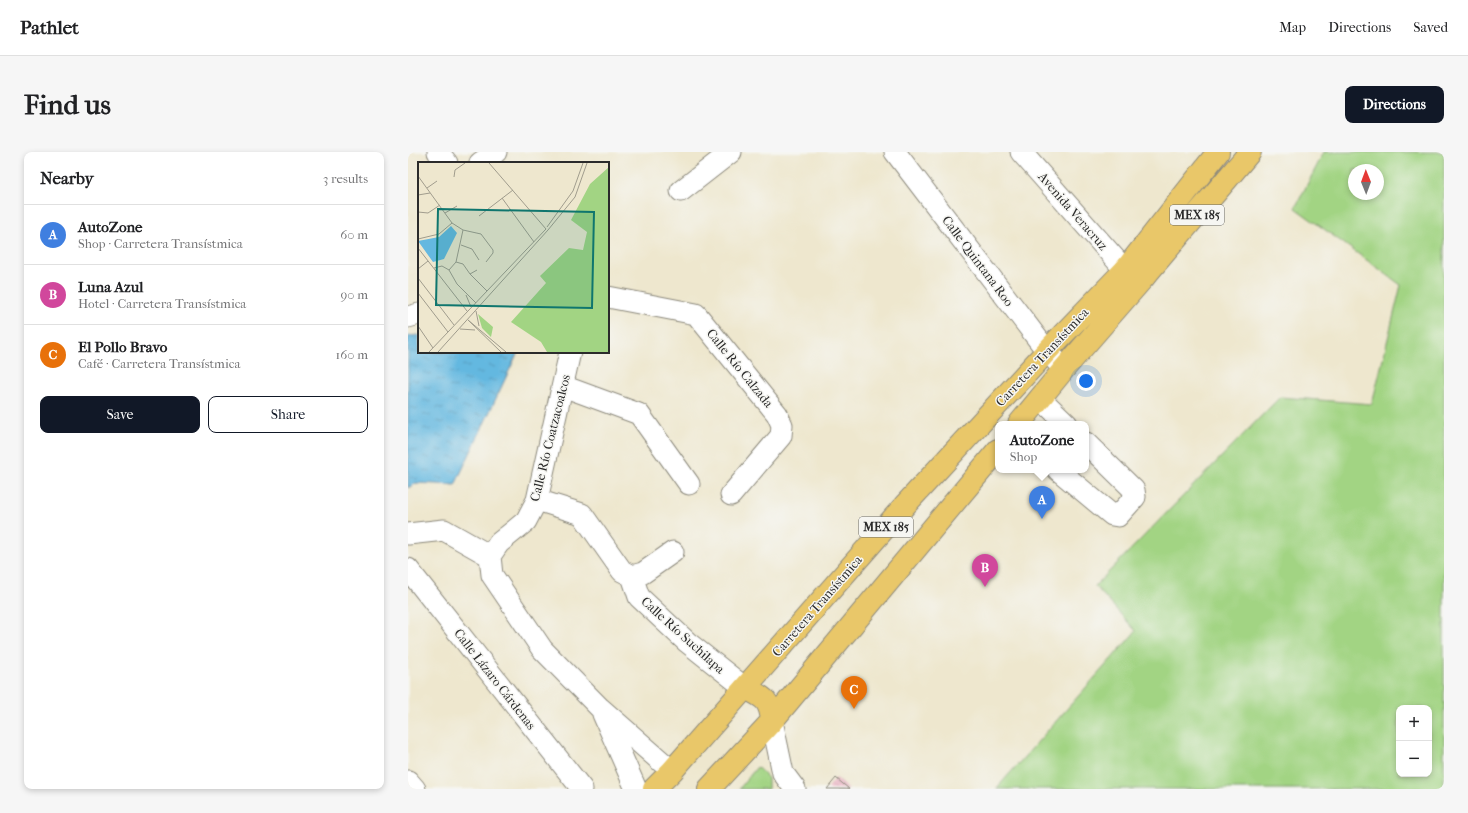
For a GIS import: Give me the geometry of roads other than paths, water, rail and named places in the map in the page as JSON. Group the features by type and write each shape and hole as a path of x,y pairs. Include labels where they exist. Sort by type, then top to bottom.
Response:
{"main road":[{"name":"Carretera Transístmica","path":"1021,421 1064,369 1134,274 1218,152"},
{"name":"Carretera Transístmica","path":"654,789 672,772 905,504 1047,350 1134,274 1250,152"},
{"name":"MEX 185","path":"709,789 772,721 995,454"},
{"path":"745,688 767,702 771,711 772,721"}],"street":[{"path":"438,152 446,162"},
{"path":"481,162 496,152"},
{"path":"681,191 731,152"},
{"name":"Calle Quintana Roo","path":"895,152 1047,350 1064,369"},
{"name":"Avenida Veracruz","path":"1020,152 1134,274"},
{"name":"Calle Río Calzada","path":"609,297 696,314 777,414 782,425 781,436 731,495"},
{"path":"408,317 418,314"},
{"name":"Calle Río Coatzacoalcos","path":"490,556 499,543 526,521 537,500 570,353"},
{"path":"563,386 639,414 689,484"},
{"path":"1040,398 1064,421"},
{"path":"1062,473 1112,515 1118,516 1134,497 1134,490 1089,446"},
{"path":"537,500 582,514 622,571 632,576 643,573 673,552"},
{"path":"408,534 444,530 490,556 492,575 542,649 600,708 672,772"},
{"name":"Calle Lázaro Cárdenas","path":"408,569 582,789"},
{"name":"Calle Río Suchilapa","path":"632,576 639,597 687,642 745,688"},
{"path":"600,708 636,789"},
{"path":"772,721 783,773 793,788"},
{"path":"408,781 415,789"}],"water":[{"path":"418,335 418,353 518,353 455,485 416,483 408,488 408,336"}],"place":[{"name":"AutoZone","path":"1042,519"},
{"name":"Luna Azul","path":"985,587"},
{"name":"El Pollo Bravo","path":"854,709"}]}
